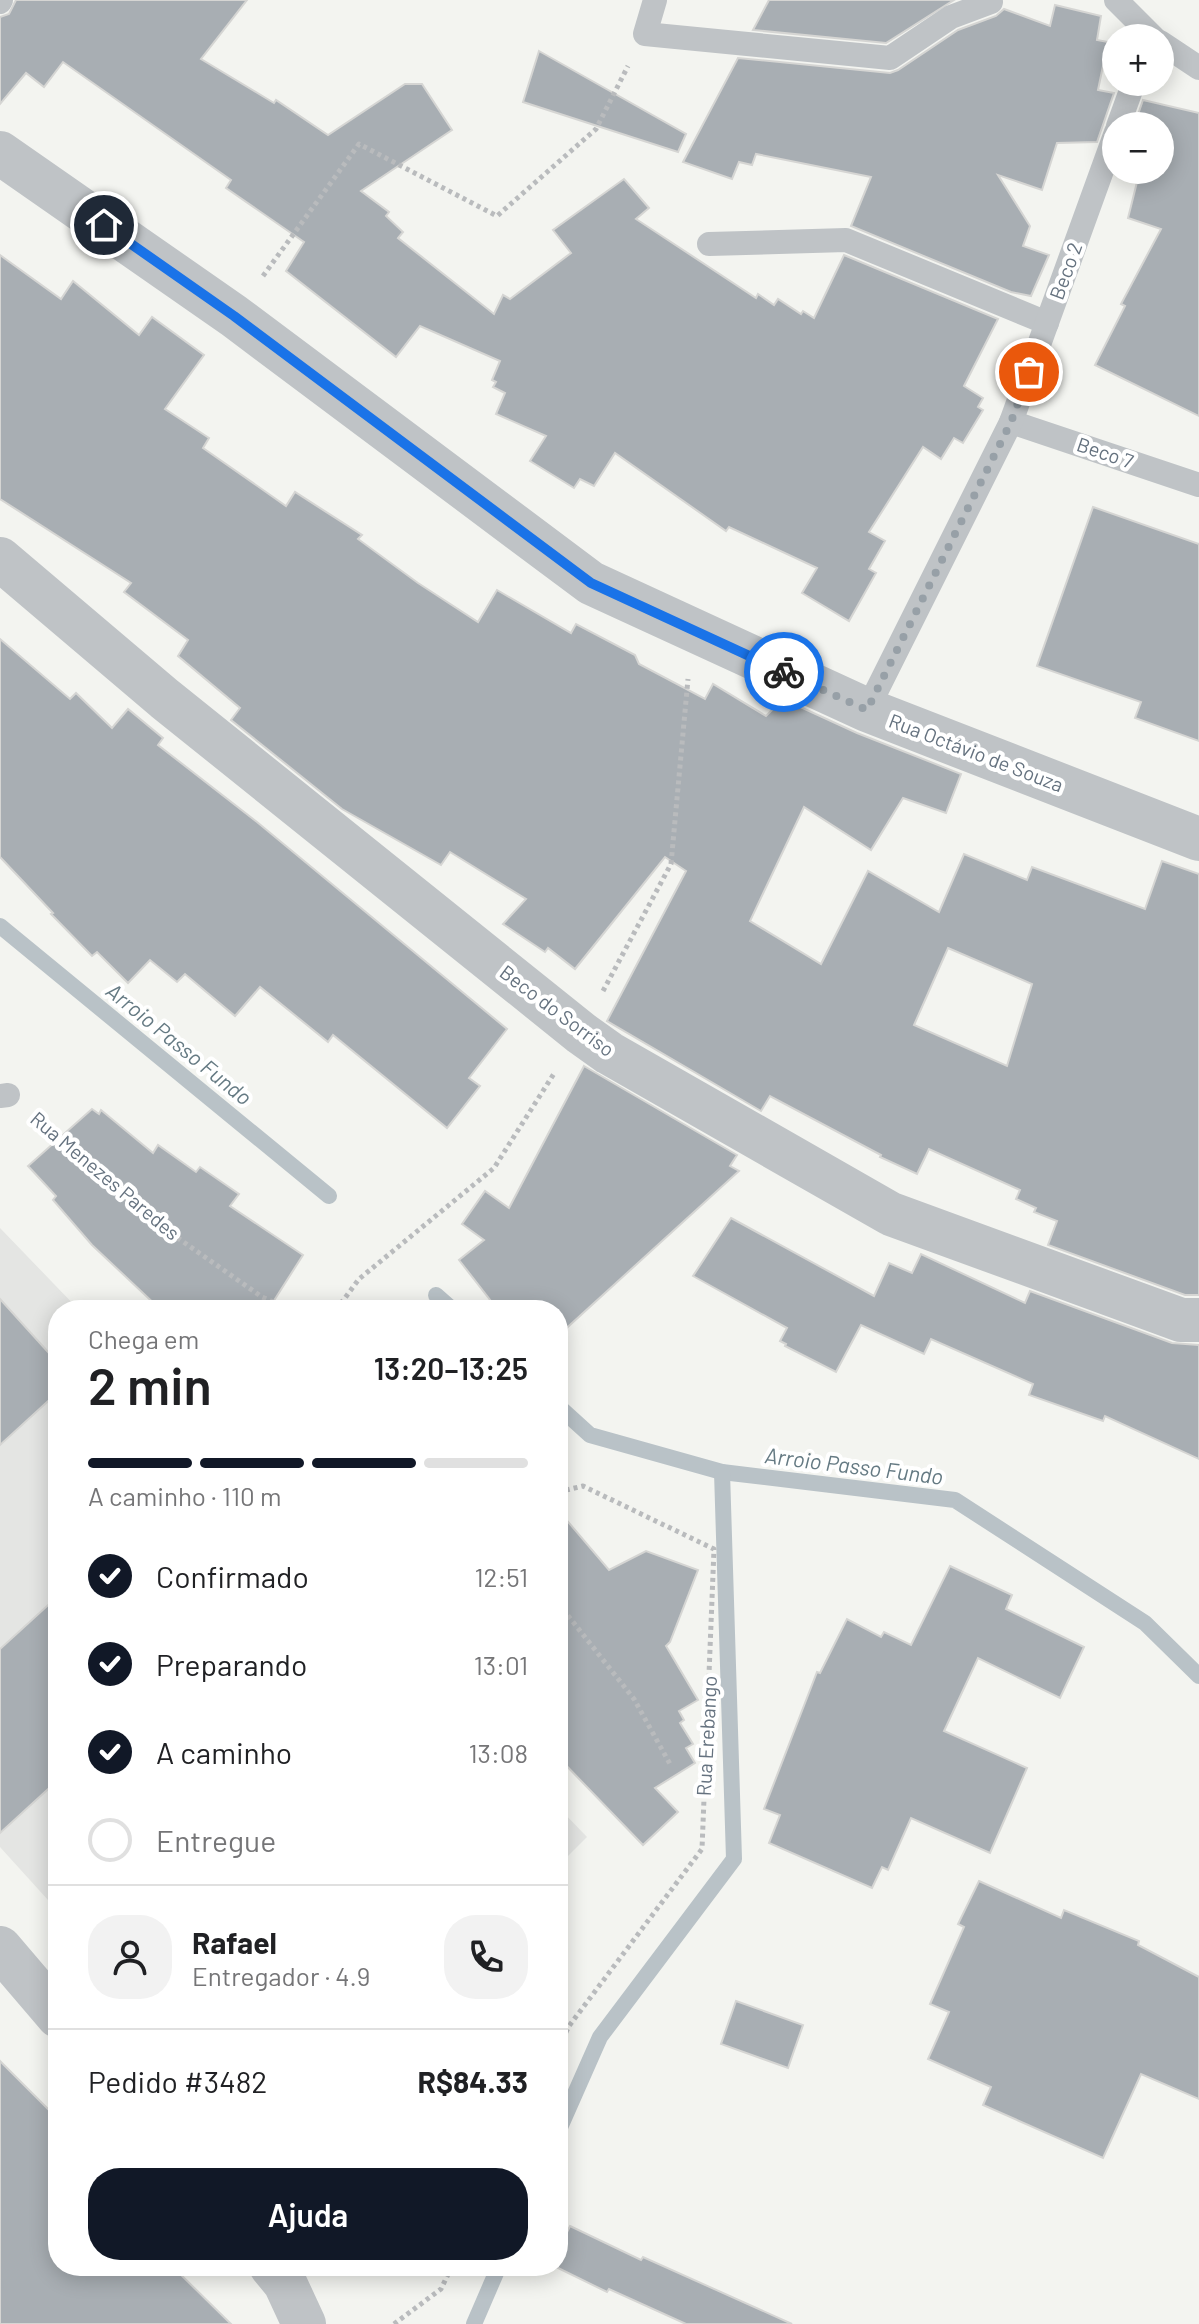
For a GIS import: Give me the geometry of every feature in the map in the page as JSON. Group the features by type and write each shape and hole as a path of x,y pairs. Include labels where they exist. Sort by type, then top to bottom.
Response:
{"street":[{"name":"Rua Octávio de Souza","path":"0,153 234,316 591,583 867,710 1199,839"},
{"name":"Beco do Sorriso","path":"0,559 165,699 609,1053 891,1214 1181,1320 1199,1320"},
{"path":"0,1948 48,2004"},
{"path":"279,2276 304,2324"}],"lane":[{"path":"655,0 645,34 890,58 951,17 991,2"},
{"path":"1116,0 1139,24"},
{"path":"1144,0 1150,24"},
{"path":"1174,52 1199,68"},
{"name":"Beco 2","path":"867,710 1011,422 1102,171"},
{"path":"709,244 846,240 1047,323"},
{"name":"Beco 7","path":"1011,422 1199,485"}],"path":[{"path":"234,316 359,144 497,216 596,129 645,34"},
{"name":"Rua Menezes Paredes","path":"4,1095 145,1215 269,1300"},
{"name":"Rua Erebango","path":"568,1490 583,1486 714,1549 702,1849 568,2028"},
{"path":"568,1616 634,1699 670,1764"},
{"path":"394,2324 441,2289 447,2276"}],"shaded area":[{"path":"0,1228 69,1300 48,1300 48,1900 0,1847"},
{"path":"568,1817 587,1837 568,1856"}],"building":[{"path":"16,0 247,0 201,59 274,103 276,100 328,135 405,84 422,84 452,130 361,191 389,212 386,216 403,232 398,238 494,314 503,295 510,299 571,253 553,230 624,179 649,208 636,219 756,298 758,294 774,305 778,299 801,314 803,311 814,318 844,255 998,319 964,386 983,398 978,407 983,410 963,443 954,438 941,459 923,447 869,532 885,541 869,569 876,573 849,621 802,593 817,568 729,527 726,531 615,453 594,486 580,479 574,488 530,461 546,436 496,414 505,393 493,387 496,382 492,380 500,361 420,326 396,357 286,271 304,242 226,188 231,180 63,62 44,87 26,73 0,104 0,17 9,14"},
{"path":"769,0 954,0 886,43 753,30"},
{"path":"1055,5 1101,16 1097,40 1102,41 1102,71 1098,90 1102,91 1102,96 1113,96 1107,112 1102,112 1102,128 1097,142 1057,143 1042,190 998,175 1030,226 1023,246 1049,255 1031,296 1011,292 851,226 871,177 756,154 752,165 739,162 732,179 683,162 738,58 890,73 958,30 996,16 1004,9 1050,26"},
{"path":"539,51 686,134 678,152 523,102"},
{"path":"1143,100 1199,113 1199,416 1095,365 1125,306 1121,304 1161,229 1128,218 1136,184 1174,184 1174,112 1139,112"},
{"path":"0,255 61,299 73,281 139,335 152,317 204,355 165,409 209,438 203,448 286,506 295,492 362,535 358,539 478,622 497,590 571,633 576,624 635,655 639,664 705,699 713,684 766,716 783,699 857,733 961,774 946,813 903,798 871,850 804,807 750,921 821,964 868,871 939,912 964,854 1027,880 1032,867 1145,909 1162,861 1199,874 1199,1295 1185,1295 1048,1245 1057,1221 1034,1212 1036,1208 1016,1199 1020,1190 929,1149 917,1174 770,1096 761,1111 607,1021 686,871 665,857 575,969 548,948 545,952 503,924 526,899 450,852 441,865 342,809 231,720 240,708 178,656 188,640 124,592 131,583 0,499","holes":["948,948 1032,984 1007,1066 914,1025"]},
{"path":"1093,507 1199,544 1199,741 1135,718 1141,702 1037,666"},
{"path":"0,639 70,699 76,693 112,728 128,709 163,738 158,745 257,822 507,1029 469,1078 480,1086 447,1128 333,1035 328,1042 260,987 235,1016 185,974 177,982 150,960 128,983 97,952 92,956 51,914 0,857"},
{"path":"584,1066 737,1155 730,1166 739,1171 568,1327 568,1300 490,1300 459,1260 484,1240 462,1224 485,1191 509,1208"},
{"path":"92,1109 99,1114 101,1110 153,1153 158,1145 196,1172 200,1167 239,1194 230,1206 303,1255 274,1300 150,1300 92,1245 53,1200 56,1196 28,1166"},
{"path":"731,1218 874,1296 889,1263 912,1273 921,1254 1025,1303 1030,1291 1172,1343 1199,1345 1199,1459 1105,1416 1103,1421 1029,1395 1033,1384 931,1339 924,1354 861,1325 836,1372 785,1346 780,1341 787,1328 693,1276"},
{"path":"0,1299 48,1352 48,1401 0,1445"},
{"path":"568,1522 609,1570 646,1551 698,1570 666,1646 698,1700 679,1711 684,1720 680,1723 693,1744 686,1748 695,1763 655,1788 678,1812 643,1845 568,1767"},
{"path":"950,1566 1012,1595 1006,1609 1084,1647 1060,1698 978,1658 944,1731 1027,1768 990,1853 911,1818 888,1870 882,1867 872,1888 769,1843 780,1815 764,1809 817,1672 820,1673 847,1619 881,1637 884,1632 911,1645"},
{"path":"48,1605 48,1789 0,1833 0,1649"},
{"path":"979,1881 1061,1918 1064,1910 1139,1941 1138,1945 1199,1977 1199,2099 1141,2074 1103,2158 983,2105 991,2087 928,2059 949,2012 930,2004 964,1927 958,1924"},
{"path":"736,2001 803,2025 788,2068 721,2044"},
{"path":"0,2061 48,2109 48,2276 182,2276 231,2324 0,2324"},
{"path":"570,2226 641,2260 643,2257 792,2324 686,2324 609,2289 607,2292 568,2273"}],"waterway":[{"name":"Arroio Passo Fundo","path":"0,926 329,1196"},
{"name":"Arroio Passo Fundo","path":"436,1295 442,1300"},
{"name":"Arroio Passo Fundo","path":"568,1415 590,1435 722,1472 955,1500 1145,1623 1199,1676"},
{"path":"568,2109 600,2037 734,1859 722,1472"},
{"path":"474,2324 495,2276"}],"way so far":[{"path":"784,672 867,710 1011,422 1029,372"}],"route":[{"path":"104,225 234,316 591,583 784,672"}]}
